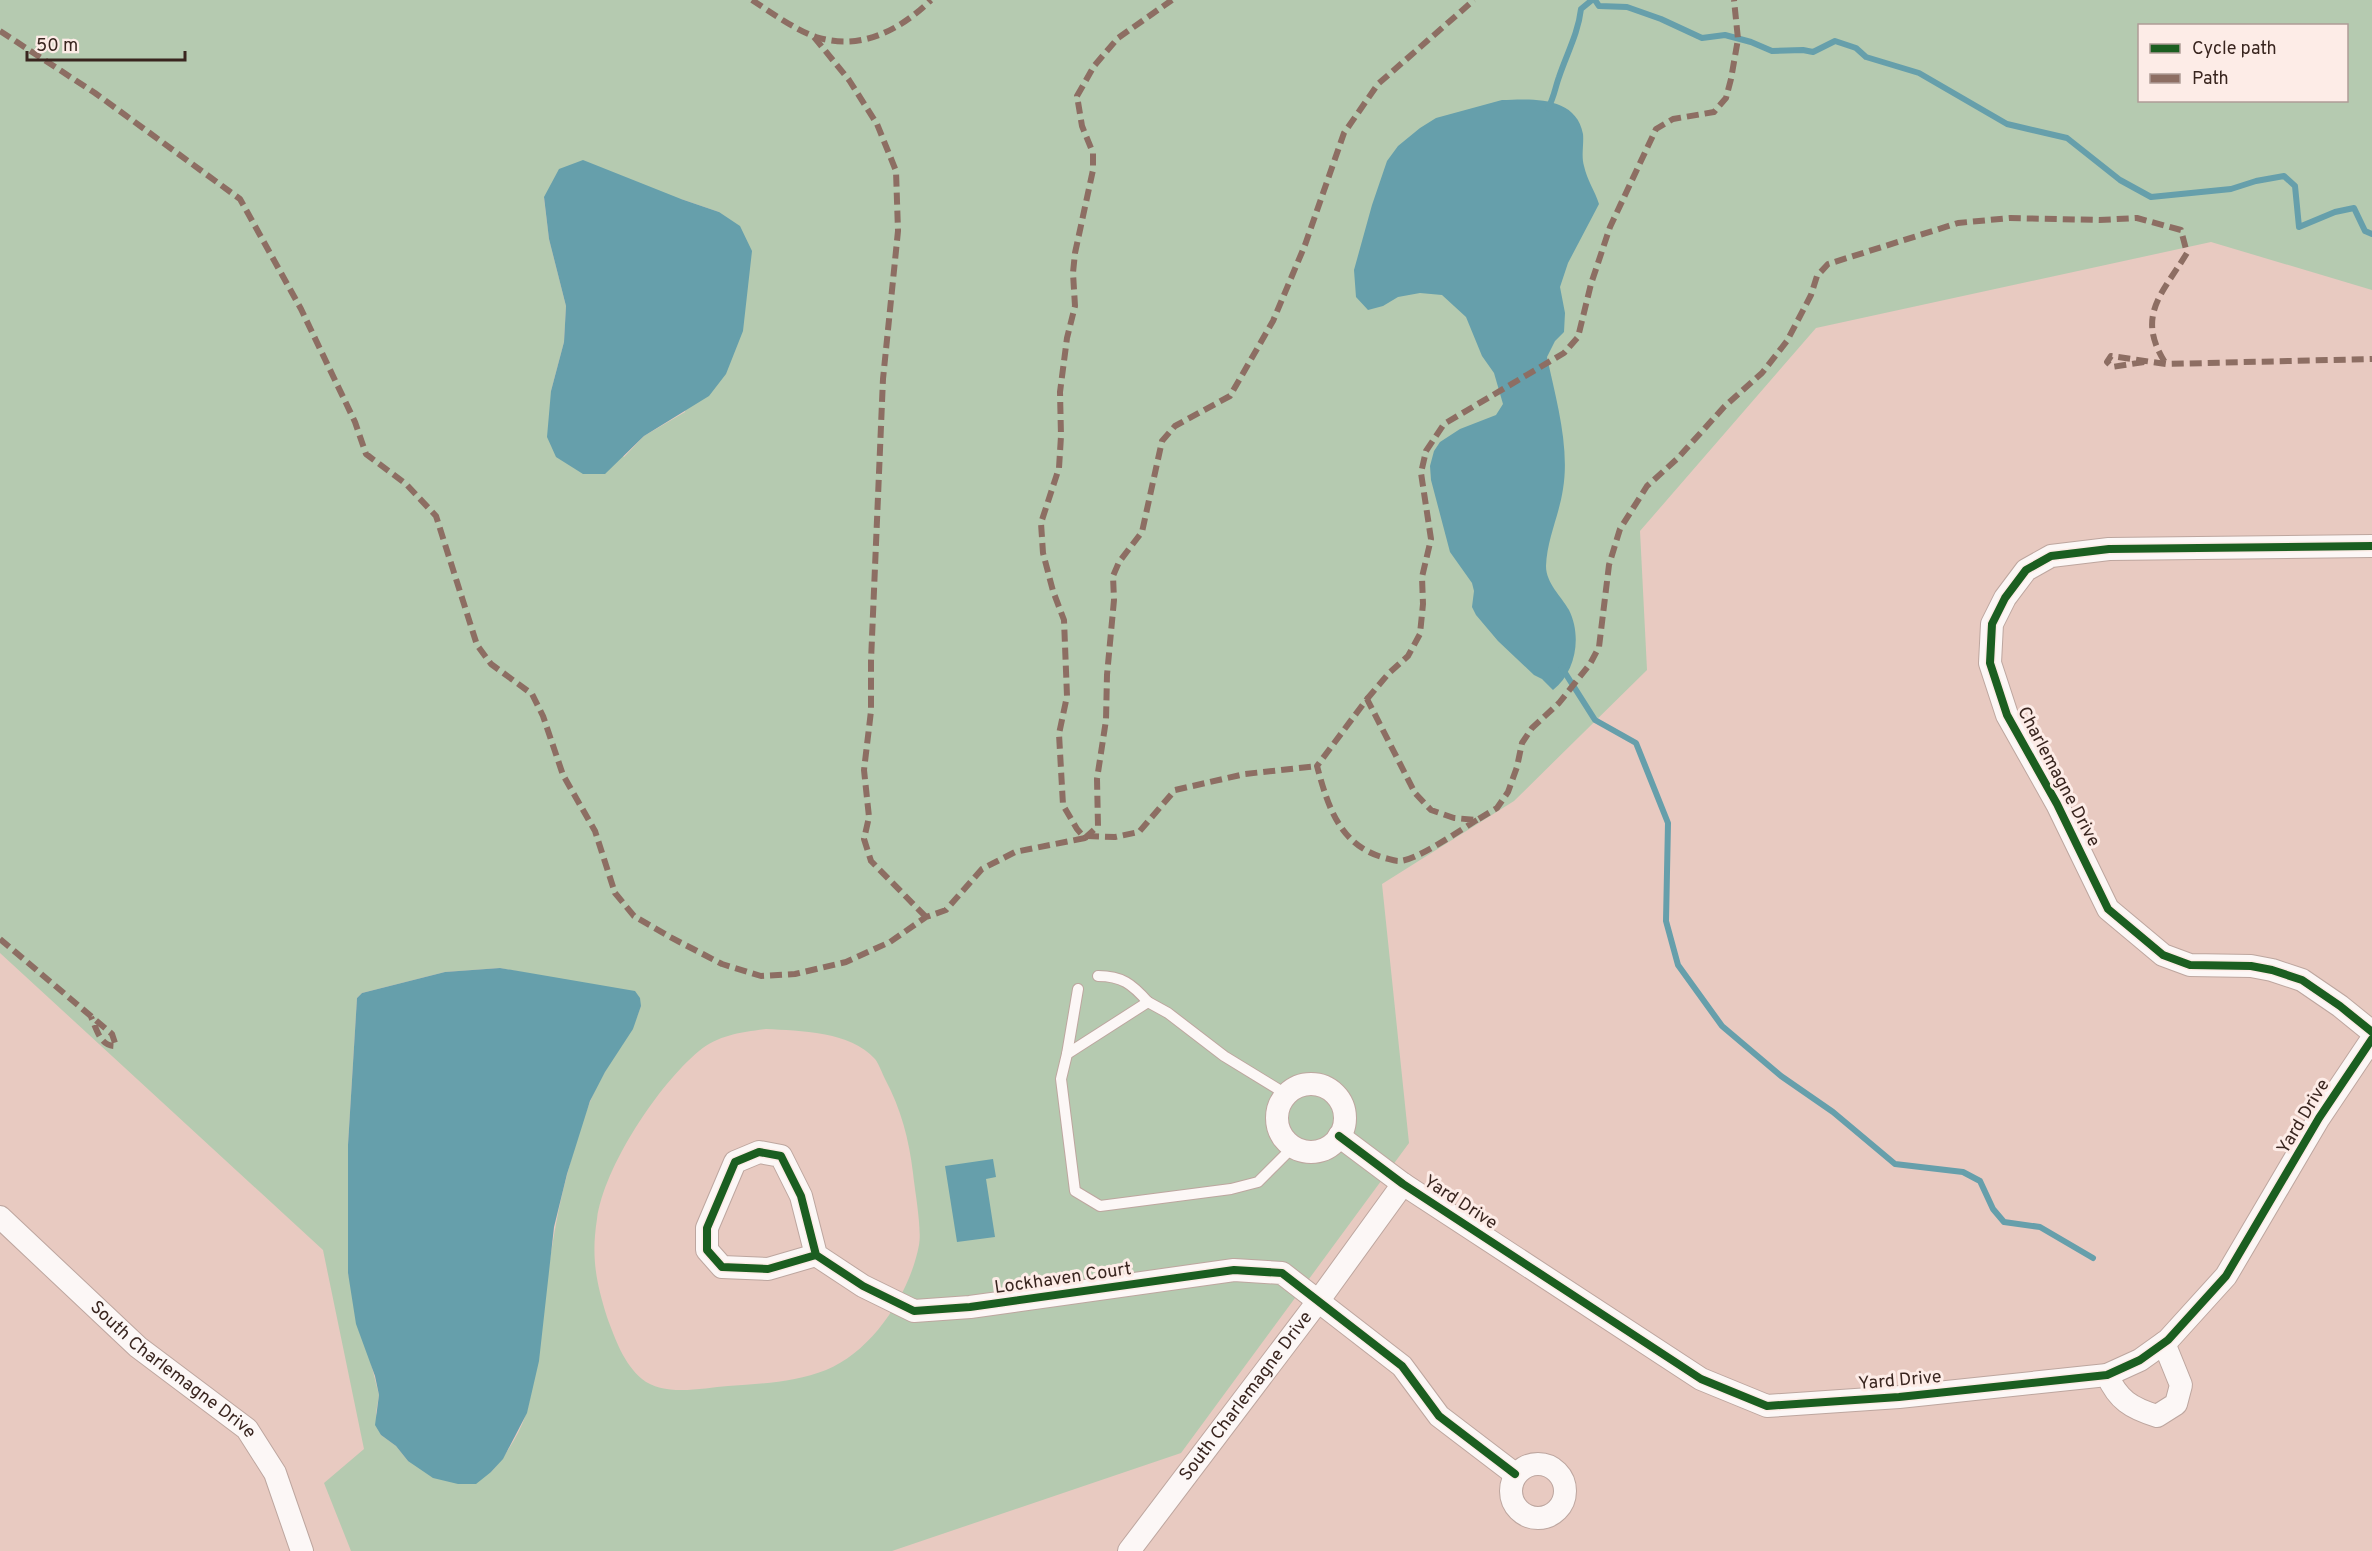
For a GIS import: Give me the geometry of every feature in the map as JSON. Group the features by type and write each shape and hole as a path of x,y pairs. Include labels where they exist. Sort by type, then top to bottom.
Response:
{"street":[{"name":"Charlemagne Drive","path":"2372,546 2109,549 2051,556 2026,570 2005,598 1992,624 1990,663 2007,715 2057,804 2108,909 2163,955 2190,965 2251,966 2302,980 2340,1005 2372,1032"},
{"name":"Yard Drive","path":"1339,1136 1403,1184 1701,1379 1767,1406 1899,1397 2107,1375 2140,1360 2164,1343 2226,1276 2319,1118 2372,1039"},
{"path":"1306,1084 1317,1084 1336,1095 1345,1115 1344,1126 1339,1136 1331,1145 1322,1150 1311,1152 1294,1146 1282,1136 1278,1126 1277,1114 1286,1094 1306,1084"},
{"path":"759,1152 781,1156 801,1196 816,1256 768,1269 723,1267 707,1250 707,1228 735,1162 759,1152"},
{"name":"South Charlemagne Drive","path":"1129,1551 1319,1300 1403,1184"},
{"name":"South Charlemagne Drive","path":"0,1217 138,1347 247,1429 275,1473 302,1551"},
{"name":"Lockhaven Court","path":"816,1256 863,1286 914,1311 970,1307 1234,1270 1282,1273 1402,1366 1439,1416 1515,1474"},
{"path":"2107,1375 2113,1388 2131,1407 2157,1416 2176,1404 2181,1385 2164,1343"}],"lane":[{"path":"1098,976 1114,976 1135,987 1148,1002 1168,1013 1224,1056 1286,1094"},
{"path":"1078,989 1061,1079 1075,1191 1100,1206 1231,1189 1258,1182 1294,1146"},
{"path":"1067,1054 1148,1002"}],"green space":[{"path":"0,0 2372,0 2372,290 2211,242 1816,328 1640,531 1647,670 1514,801 1382,884 1409,1143 1181,1453 892,1551 351,1551 324,1483 364,1449 323,1250 0,953","holes":["544,198 681,199 719,212 685,412 644,436 624,457 551,391 564,342 566,306 549,239","500,968 536,975 641,1005 629,1032 598,1085 578,1136 557,1220 528,1407 516,1437 491,1472 408,1461 396,1446 381,1435 376,1413 379,1395 348,1273 348,1145 357,998 362,993 445,972","766,1029 824,1034 852,1043 875,1059 896,1102 909,1148 920,1230 914,1263 898,1301 874,1335 843,1361 826,1370 790,1380 684,1390 651,1385 642,1379 625,1359 607,1317 597,1281 595,1233 602,1198 610,1176 635,1128 683,1066 714,1041 731,1035"]}],"water":[{"path":"1525,99 1550,102 1571,112 1579,121 1583,134 1584,166 1599,204 1568,263 1560,287 1565,313 1564,332 1555,341 1547,357 1561,423 1565,473 1546,566 1551,584 1569,610 1573,620 1576,642 1572,664 1567,674 1553,690 1498,641 1476,615 1472,607 1474,591 1472,583 1450,552 1431,480 1430,466 1434,451 1440,442 1460,429 1496,415 1503,404 1494,373 1482,356 1466,317 1442,295 1420,293 1398,297 1383,306 1368,310 1356,297 1354,270 1372,205 1387,161 1398,146 1436,118 1502,100"},
{"path":"583,160 719,212 740,226 752,251 743,331 726,374 709,396 644,436 605,474 583,474 556,457 547,437 551,391 564,342 566,306 549,239 544,197 559,169"},
{"path":"500,968 635,991 640,998 641,1006 633,1029 605,1072 590,1101 567,1174 554,1227 539,1361 527,1413 503,1459 491,1472 476,1484 458,1484 433,1478 408,1461 396,1446 381,1435 375,1425 379,1395 375,1376 356,1324 348,1273 348,1145 357,998 362,993 445,972"},
{"path":"993,1159 996,1177 986,1179 995,1237 957,1242 945,1166"}],"waterway":[{"path":"1548,108 1575,35 1581,9 1592,0"},
{"path":"1595,0 1599,6 1627,7 1661,19 1702,38 1725,35 1772,51 1813,52 1835,41 1856,48 1866,57 1919,73 2007,124 2067,138 2120,180 2151,197 2231,189 2256,181 2284,176 2295,186 2299,227 2335,212 2354,208 2365,231 2372,234"},
{"path":"1562,668 1595,720 1636,743 1668,823 1666,921 1678,965 1722,1026 1781,1076 1833,1112 1895,1164 1963,1172 1980,1181 1993,1209 2004,1222 2040,1227 2093,1258"}],"marked path":[{"path":"752,0 800,30 832,41 863,40 878,35 906,21 931,0"},
{"path":"0,31 95,93 240,199 301,309 355,422 366,454 406,484 436,516 477,645 491,664 532,694 543,716 563,775 595,831 615,893 634,916 670,937 722,964 761,976 795,974 846,962 890,942 926,917 946,910 982,869 1015,852 1085,838 1063,805 1059,734 1067,696 1064,620 1053,591 1043,553 1041,523 1059,468 1060,392 1067,338 1075,306 1073,273 1075,253 1093,170 1093,153 1082,126 1077,96 1094,66 1118,38 1172,0"},
{"path":"1085,838 1098,826 1097,779 1106,720 1107,675 1114,600 1113,576 1119,562 1142,532 1162,441 1175,426 1230,396 1273,321 1305,245 1344,133 1378,84 1474,0"},
{"path":"1367,699 1389,673 1408,656 1420,634 1423,604 1422,577 1431,539 1421,473 1426,451 1444,424 1564,353 1578,337 1591,284 1610,227 1656,129 1673,119 1714,112 1726,98 1738,39 1734,0"},
{"path":"814,37 849,80 877,124 896,171 898,231 883,379 871,661 871,711 864,770 869,817 864,839 871,861 926,917"},
{"path":"1477,820 1407,860 1385,858 1357,844 1338,823 1331,810 1317,766 1367,699 1415,793 1431,810 1454,818 1477,820 1497,808 1508,792 1522,743 1532,728 1559,703 1590,664 1599,647 1609,565 1620,529 1647,486 1677,459 1724,407 1762,373 1787,341 1811,295 1817,276 1828,264 1958,223 2010,218 2099,220 2137,218 2181,230 2187,253 2161,293 2152,319 2157,347 2166,364"},
{"path":"2144,362 2112,367 2107,362 2111,356 2166,364 2372,359"},
{"path":"1087,836 1115,837 1139,832 1175,790 1245,774 1317,766"},
{"path":"0,939 112,1034 116,1046 106,1044 97,1032 91,1017"}],"cycle path":[{"path":"2372,546 2109,549 2051,556 2026,570 2005,598 1992,624 1990,663 2007,715 2057,804 2108,909 2163,955 2190,965 2251,966 2302,980 2372,1032"},
{"path":"1339,1136 1403,1184 1701,1379 1767,1406 1899,1397 2107,1375 2140,1360 2168,1340 2226,1276 2319,1118 2372,1039"},
{"path":"816,1255 768,1269 722,1267 707,1250 707,1228 735,1162 759,1152 781,1156 801,1196 816,1255 863,1286 914,1311 970,1307 1234,1270 1282,1273 1402,1366 1439,1416 1515,1474"}]}
